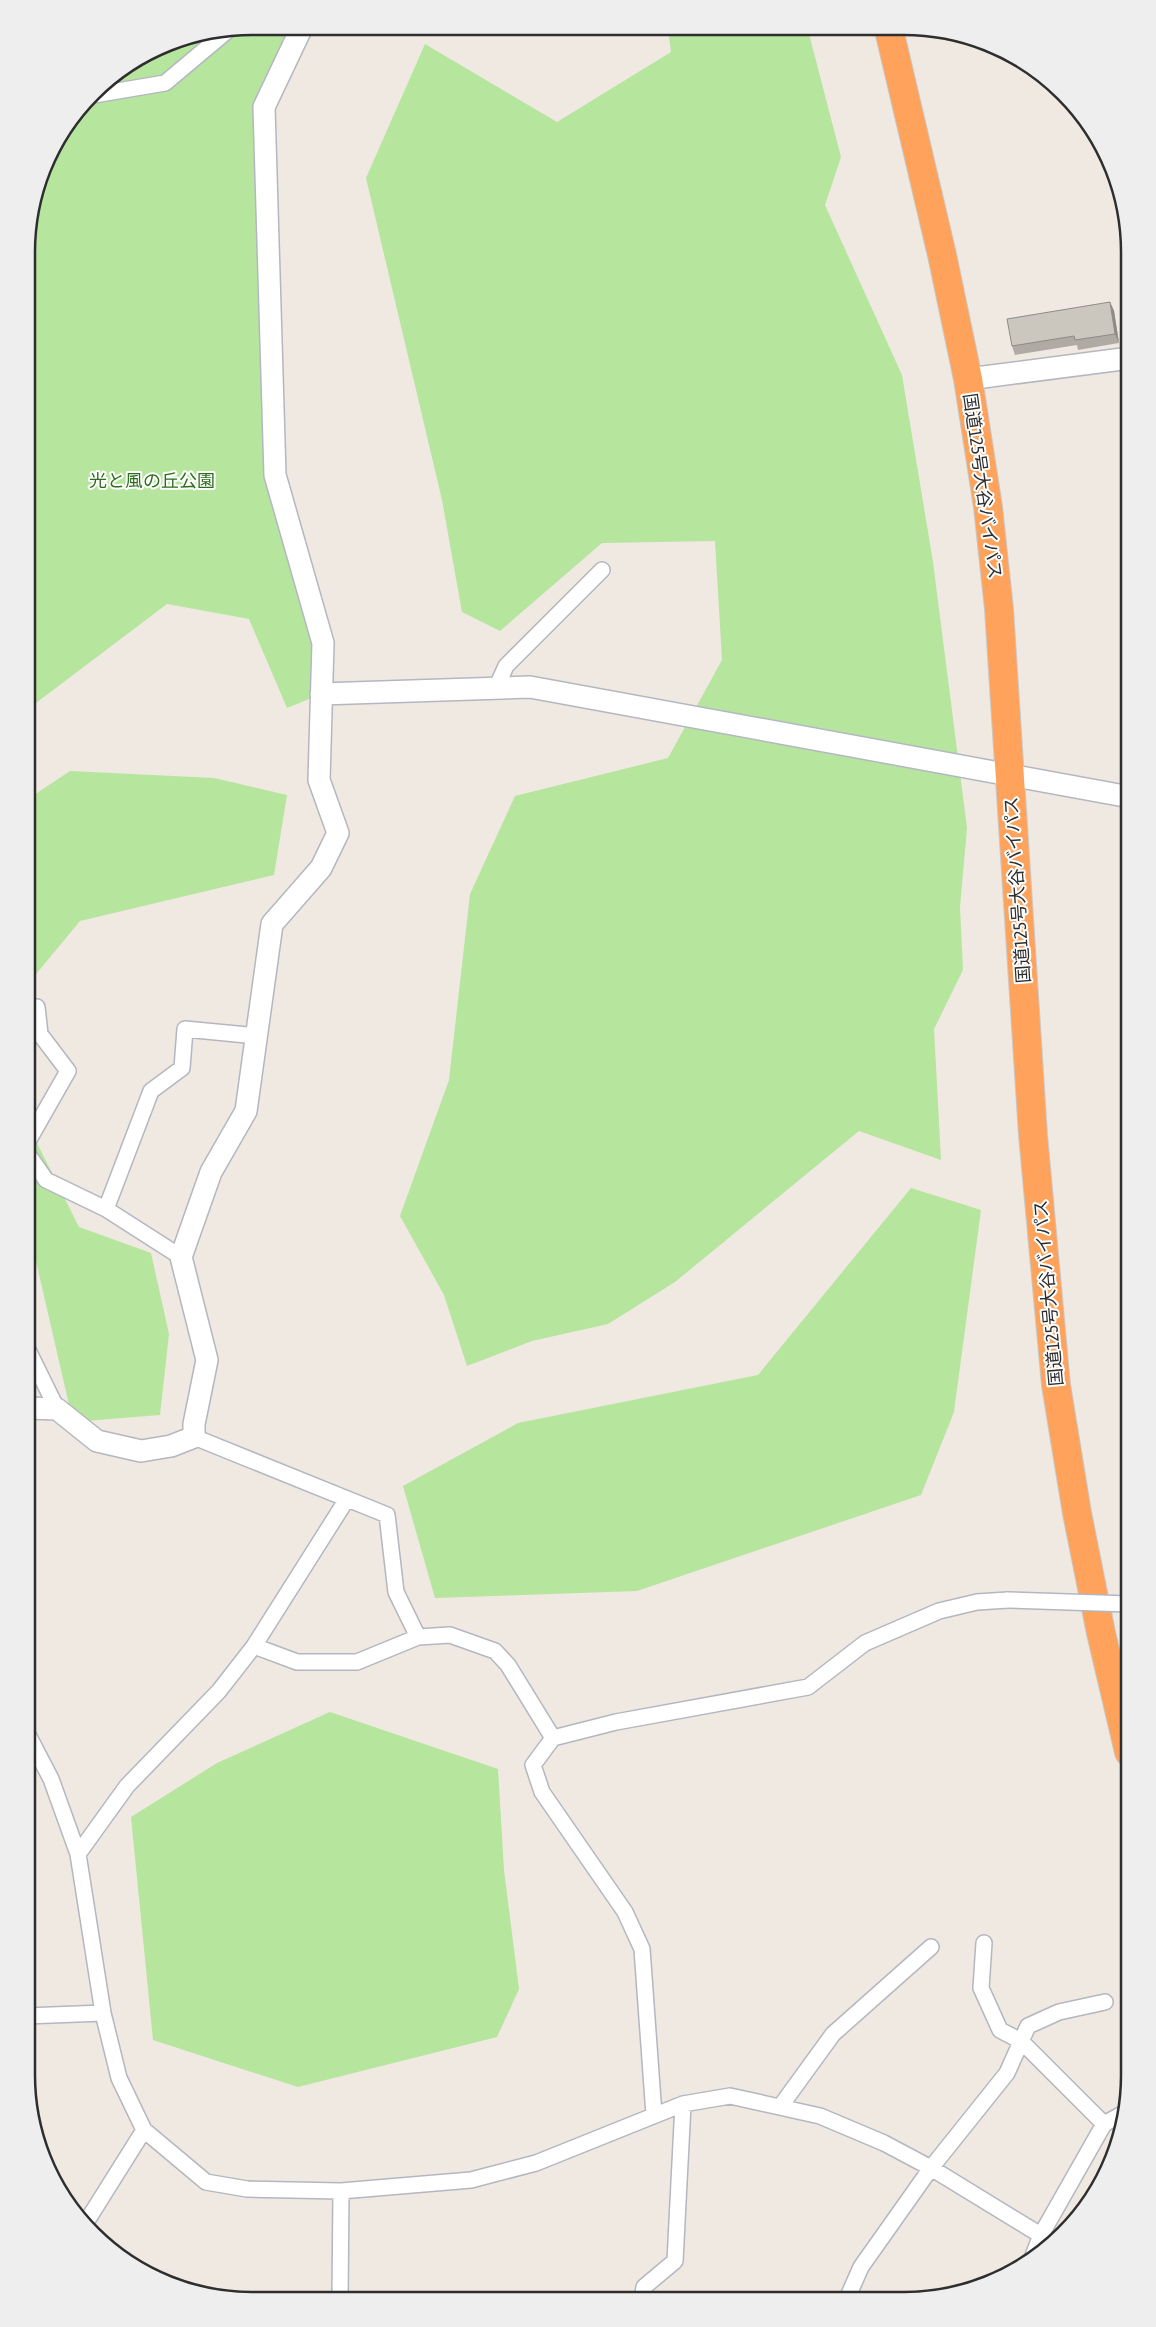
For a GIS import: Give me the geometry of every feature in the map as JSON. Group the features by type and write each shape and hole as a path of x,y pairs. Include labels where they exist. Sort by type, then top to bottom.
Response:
{"highway":[{"name":"国道125号大谷バイパス","path":"889,35 940,246 968,379 988,507 999,609 1033,1135 1056,1384 1077,1513 1101,1633 1121,1718"}],"street":[{"path":"194,1437 194,1424 207,1360 181,1257 211,1172 246,1110 272,924 321,868 338,833 319,780 322,643 275,474 264,107 298,35"},
{"path":"105,93 165,83 219,38"},
{"path":"968,379 1121,359"},
{"path":"496,688 506,666 602,570"},
{"path":"321,694 530,687 1121,795"},
{"path":"35,1129 68,1071 40,1034 37,1007"},
{"path":"106,1209 151,1091 182,1068 185,1029 257,1036"},
{"path":"35,1165 46,1180 106,1209 181,1257"},
{"path":"35,1364 57,1409 97,1441 141,1451 171,1446 194,1437 387,1515 396,1592 418,1637"},
{"path":"35,1408 57,1409"},
{"path":"78,1854 127,1786 219,1691 254,1646 347,1499"},
{"path":"654,2115 642,1949 624,1912 542,1792 533,1765 553,1738 616,1722 808,1687 865,1643 939,1611 977,1602 1008,1600 1121,1604"},
{"path":"254,1646 297,1662 357,1662 418,1637 450,1634 495,1651 508,1665 553,1738"},
{"path":"35,1749 51,1779 78,1854 103,2014 119,2078 144,2130 206,2182 247,2189 341,2191 471,2180 536,2163 683,2104 730,2096 820,2116 884,2143 931,2168 1046,2238 1104,2124 1117,2117"},
{"path":"984,1943 981,1988 1000,2030 1021,2041 1104,2124"},
{"path":"780,2107 833,2034 931,1947"},
{"path":"850,2292 861,2267 931,2168 1007,2073 1028,2026 1059,2012 1105,2002"},
{"path":"35,2016 103,2014"},
{"path":"643,2292 644,2287 675,2261 683,2104"},
{"path":"89,2218 144,2130"},
{"path":"340,2292 341,2191"}],"green space":[{"name":"光と風の丘公園","path":"238,35 298,35 264,107 275,475 323,643 321,694 287,708 249,619 167,604 35,704 35,238 42,196 57,156 80,120 109,89 144,64 182,47 210,39"},
{"path":"669,35 809,35 841,157 825,205 902,375 933,562 967,828 960,907 963,970 934,1029 941,1160 859,1131 675,1282 608,1324 532,1341 467,1366 444,1295 400,1216 449,1080 470,894 515,796 668,758 722,660 715,541 602,543 500,631 462,612 442,500 366,178 425,44 557,122 671,52"},
{"path":"70,771 214,778 287,795 274,875 80,921 35,975 35,794"},
{"path":"35,1139 79,1227 151,1253 169,1334 160,1415 73,1422 35,1257"},
{"path":"911,1188 981,1210 954,1412 921,1495 637,1591 435,1598 403,1486 518,1423 758,1375"},
{"path":"330,1712 498,1769 504,1870 519,1989 497,2037 298,2087 153,2040 131,1817 217,1763"}],"building":[{"path":"1110,302 1115,334 1075,340 1074,336 1012,346 1007,319"}]}
